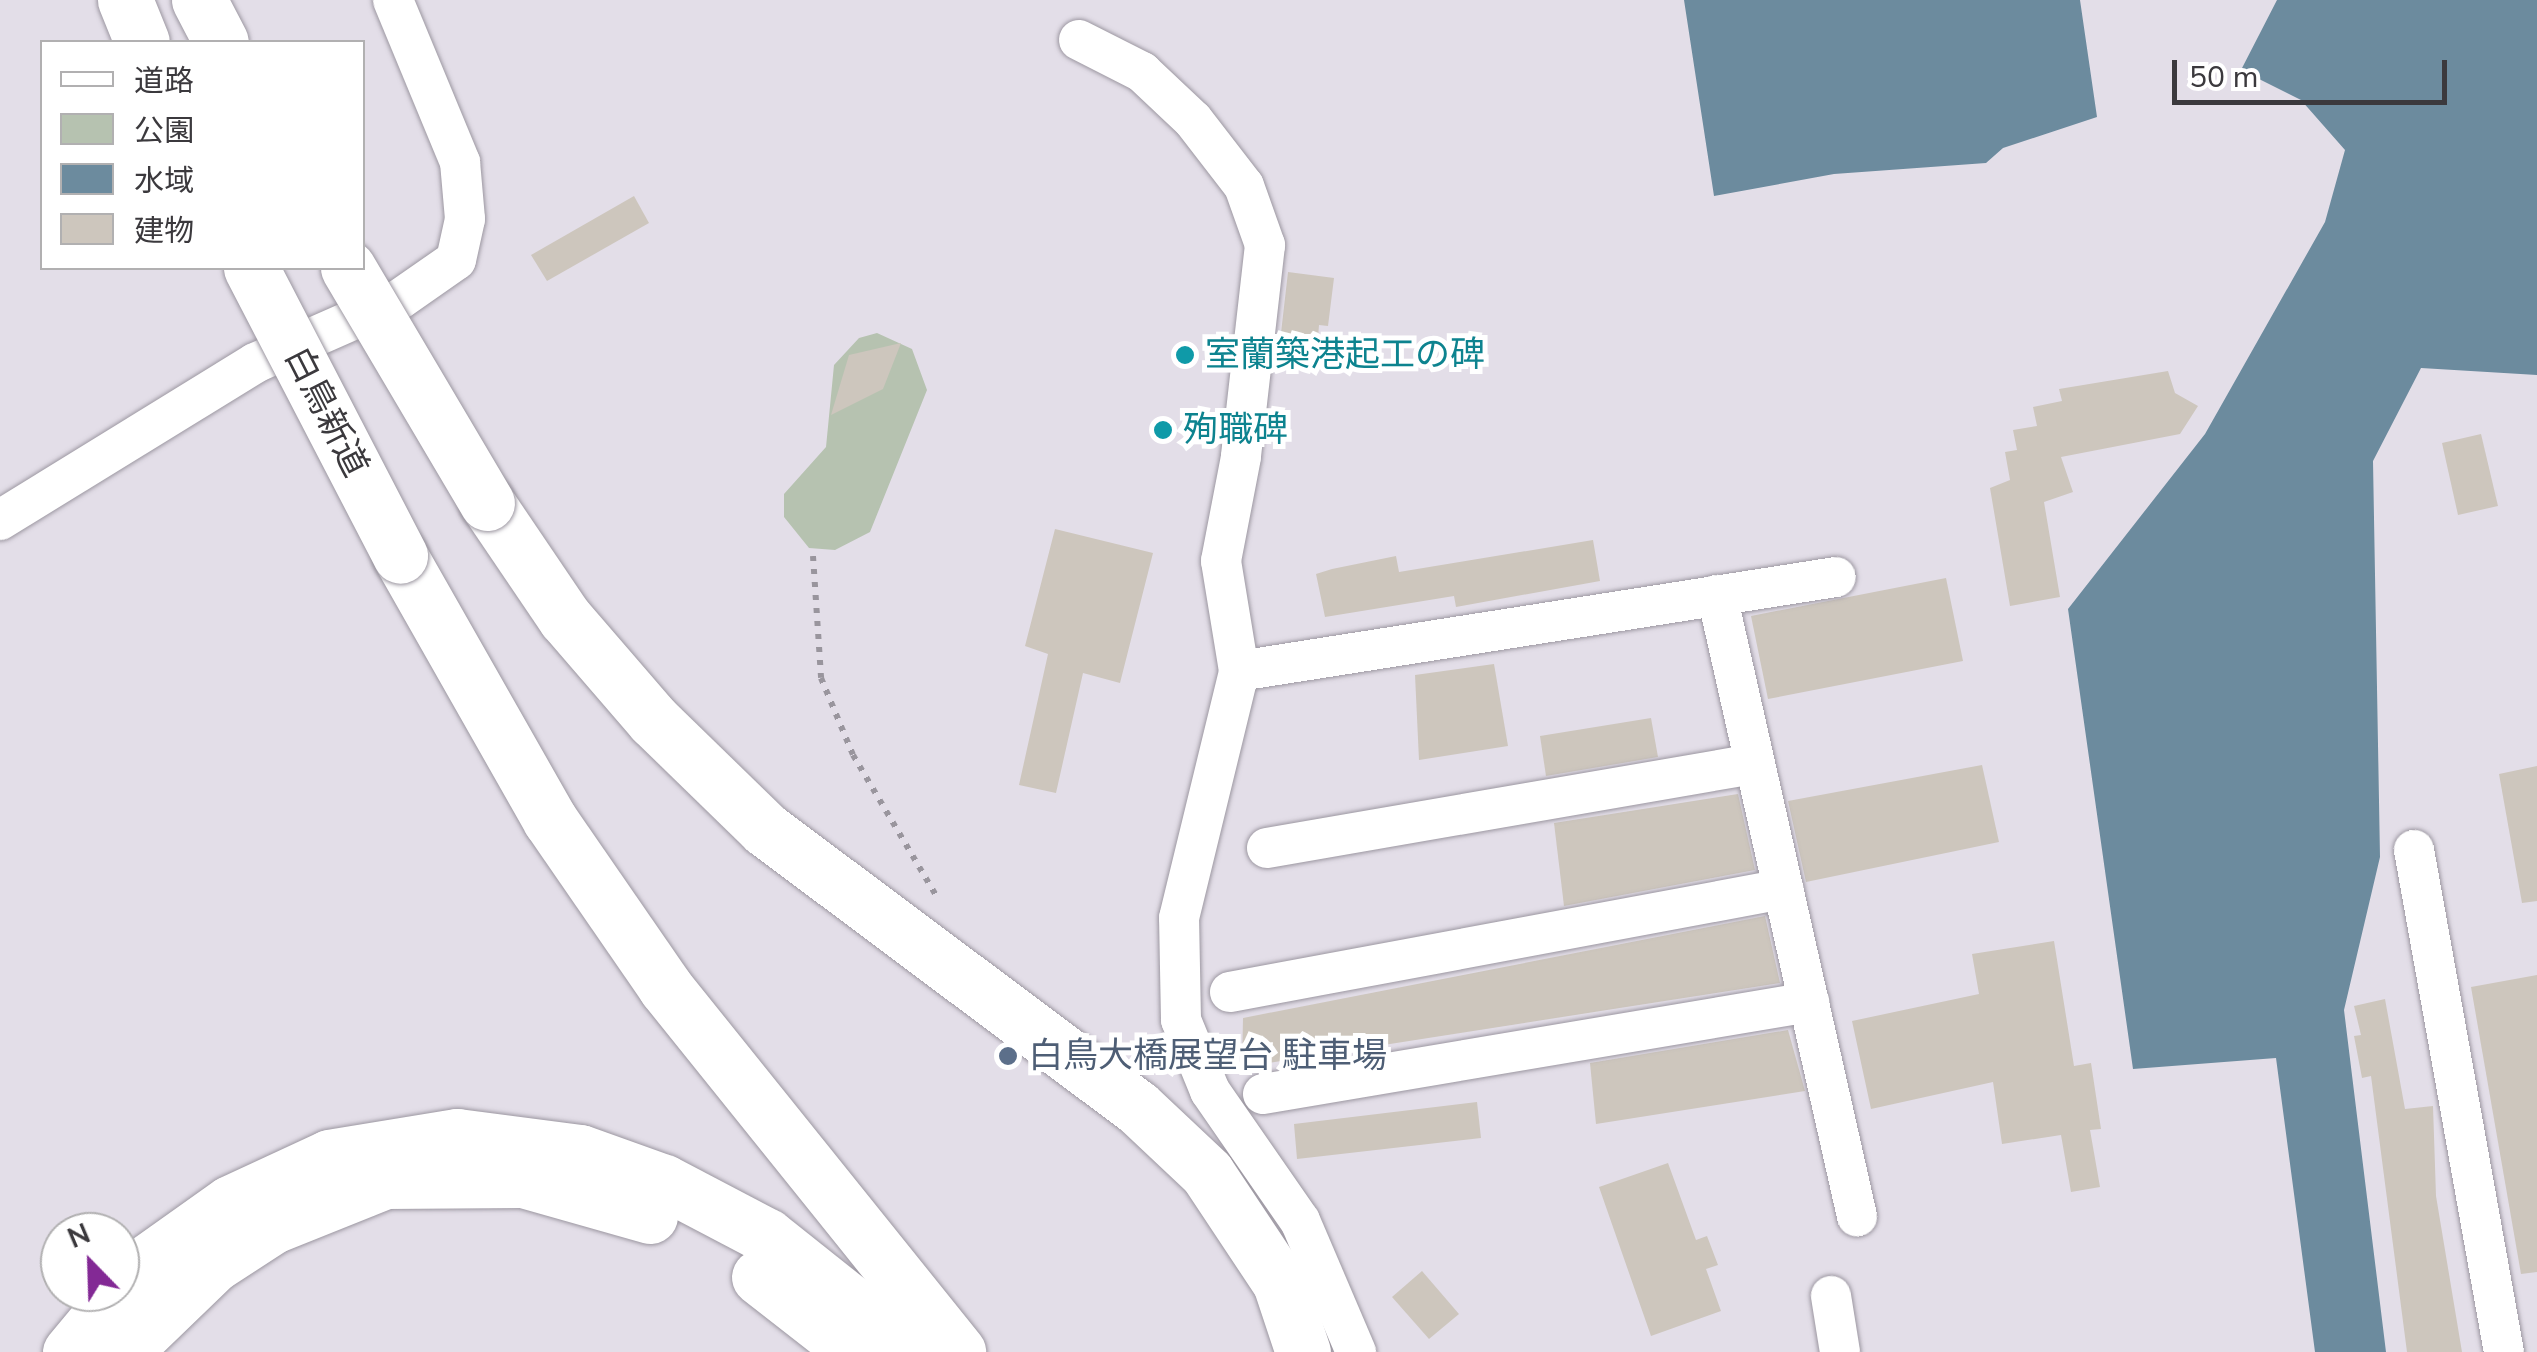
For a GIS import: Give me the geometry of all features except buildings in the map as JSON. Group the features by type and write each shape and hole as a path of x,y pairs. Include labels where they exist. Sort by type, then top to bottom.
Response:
{"highway":[{"path":"125,0 141,40"},
{"path":"201,0 220,40"},
{"name":"白鳥新道","path":"253,270 400,556 550,820 665,987 958,1352"},
{"path":"349,270 487,503 565,618 654,722 765,829 1137,1107 1207,1173 1280,1283 1303,1352"},
{"path":"140,1267 230,1203 330,1157 457,1136 580,1152 664,1182 766,1236 913,1352"},
{"path":"123,1352 213,1265 273,1226 385,1181 523,1180 608,1199 694,1234 855,1352"},
{"path":"70,1352 103,1312"}],"street":[{"path":"0,520 254,363 400,299 456,260 465,219 460,162 393,0"},
{"path":"1079,40 1142,72 1193,120 1244,186 1264,245 1241,457 1220,561 1240,670 1178,918 1170,1040 1300,1221 1356,1352"},
{"path":"1240,670 1836,576"},
{"path":"1717,595 1857,1216"},
{"path":"1268,848 1755,764"},
{"path":"2414,850 2504,1352"},
{"path":"1230,992 1783,889"},
{"path":"1263,1094 1809,1002"},
{"path":"1831,1296 1840,1352"}],"path":[{"path":"813,556 821,678 853,755 941,904"}],"green space":[{"path":"877,333 912,349 927,390 870,532 835,550 809,548 784,517 784,494 826,447 834,365 859,338"}],"water":[{"path":"1684,0 2080,0 2097,117 2003,148 1986,163 1834,174 1714,196"},
{"path":"2277,0 2537,0 2537,375 2421,368 2373,461 2380,857 2344,1010 2386,1352 2315,1352 2276,1058 2133,1069 2068,609 2205,434 2325,222 2345,150 2301,100 2241,70"}],"place":[{"name":"室蘭築港起工の碑","path":"1185,355"},
{"name":"殉職碑","path":"1163,430"},
{"name":"白鳥大橋展望台 駐車場","path":"1008,1056"}]}
